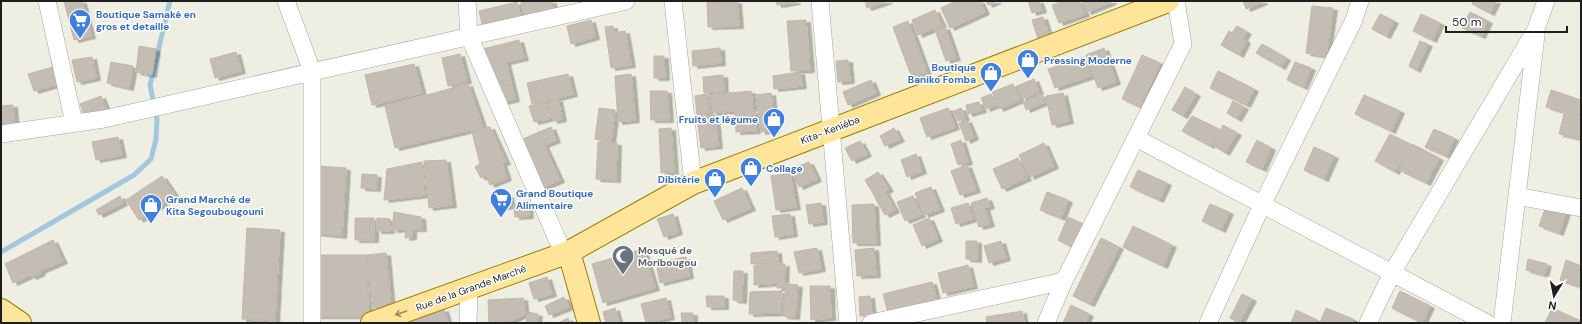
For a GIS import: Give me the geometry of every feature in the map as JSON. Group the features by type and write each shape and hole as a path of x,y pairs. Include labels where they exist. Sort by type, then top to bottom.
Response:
{"main road":[{"name":"Kita- Keniéba","path":"567,253 693,183 1168,1"},
{"name":"Rue de la Grande Marché","path":"372,323 567,253"},
{"path":"567,253 589,323"},
{"path":"1,310 20,323"}],"street":[{"path":"46,1 74,123"},
{"path":"286,1 312,71 312,323"},
{"path":"467,1 469,36 567,253"},
{"path":"1,134 104,119 626,1"},
{"path":"672,1 693,183"},
{"path":"820,1 848,323"},
{"path":"1046,323 1064,281 1183,44 1176,1"},
{"path":"1208,323 1262,204 1354,20 1360,1"},
{"path":"1368,323 1392,273 1536,29 1546,1"},
{"path":"1502,323 1536,29"},
{"path":"1136,138 1487,323"},
{"path":"1517,196 1581,208"},
{"path":"871,323 1064,281"},
{"path":"468,323 469,289"}],"building":[{"path":"64,1 82,1 91,36 74,40"},
{"path":"521,1 552,1 553,11 524,17"},
{"path":"737,1 739,26 708,27 707,2"},
{"path":"776,1 796,1 796,2 777,5"},
{"path":"865,1 888,1 867,8"},
{"path":"956,1 980,1 985,12 950,28 941,8"},
{"path":"986,1 997,1 988,5"},
{"path":"1028,1 1039,1 1042,10 1032,13"},
{"path":"1063,1 1080,1 1085,14 1059,23 1052,5"},
{"path":"1083,1 1112,1 1112,2 1087,12"},
{"path":"1243,1 1263,1 1263,2 1246,9"},
{"path":"1473,1 1496,1 1490,13 1472,4"},
{"path":"517,2 521,18 483,28 479,11"},
{"path":"1312,6 1333,8 1326,56 1306,53"},
{"path":"935,10 942,25 918,35 912,20"},
{"path":"1470,12 1488,21 1481,36 1462,28"},
{"path":"1380,14 1394,21 1386,36 1372,29"},
{"path":"1421,14 1440,23 1432,40 1413,31"},
{"path":"1043,17 1049,36 1038,39 1032,20"},
{"path":"591,20 595,37 571,44 567,26"},
{"path":"806,20 810,70 791,71 787,21"},
{"path":"908,21 927,73 912,78 893,27"},
{"path":"613,26 614,33 625,31 631,65 611,68 605,27"},
{"path":"1237,26 1247,32 1243,38 1246,41 1239,55 1221,45 1229,31 1232,33"},
{"path":"945,27 956,58 946,61 935,30"},
{"path":"519,40 524,58 506,62 515,99 499,103 483,49"},
{"path":"1420,41 1428,44 1416,70 1409,66"},
{"path":"1262,44 1286,58 1281,67 1256,53"},
{"path":"139,46 156,49 152,75 136,72"},
{"path":"720,48 721,63 693,66 692,51"},
{"path":"1104,48 1116,82 1098,88 1086,55"},
{"path":"236,52 241,71 215,78 210,59"},
{"path":"460,54 467,81 448,86 442,58"},
{"path":"1142,55 1160,63 1140,107 1122,99"},
{"path":"654,56 664,56 665,78 654,78"},
{"path":"92,57 96,78 77,82 72,60"},
{"path":"1084,57 1091,76 1055,88 1048,69"},
{"path":"848,60 850,81 838,82 836,61"},
{"path":"56,61 61,83 34,91 28,74 53,67 51,62"},
{"path":"111,62 133,66 129,88 107,83"},
{"path":"1295,62 1311,68 1303,87 1287,80"},
{"path":"414,64 422,93 372,105 365,75"},
{"path":"1218,71 1254,89 1246,105 1210,88"},
{"path":"800,72 802,86 774,89 773,76"},
{"path":"568,74 573,94 532,104 527,83"},
{"path":"631,74 635,120 618,122 615,76"},
{"path":"723,75 724,91 704,93 703,77"},
{"path":"1034,79 1039,92 1022,99 1017,86"},
{"path":"871,80 876,93 848,105 843,92"},
{"path":"468,84 483,127 395,148 385,106"},
{"path":"1013,84 1020,100 999,109 992,92"},
{"path":"1185,87 1196,94 1183,116 1172,110"},
{"path":"1551,90 1581,100 1581,117 1546,107"},
{"path":"650,91 667,91 669,120 651,120"},
{"path":"751,91 753,109 712,113 710,95"},
{"path":"771,93 775,130 761,132 756,95"},
{"path":"1063,93 1069,121 1052,125 1046,96"},
{"path":"707,94 709,113 697,115 695,96"},
{"path":"991,94 996,105 986,109 981,98"},
{"path":"1042,94 1045,102 1026,110 1023,102"},
{"path":"1364,95 1400,111 1391,131 1355,114"},
{"path":"101,96 108,113 86,121 80,104"},
{"path":"558,99 562,119 553,121 549,101"},
{"path":"1233,101 1244,107 1237,119 1227,113"},
{"path":"546,102 551,118 534,122 529,106"},
{"path":"979,102 982,110 968,114 966,105"},
{"path":"13,105 15,127 1,128 1,106"},
{"path":"599,108 615,110 611,141 595,139"},
{"path":"948,108 955,127 927,137 920,118"},
{"path":"961,108 965,118 958,121 954,111"},
{"path":"755,111 756,131 736,132 735,112"},
{"path":"1564,114 1581,119 1581,139 1559,134"},
{"path":"715,115 718,146 701,148 697,117"},
{"path":"1192,116 1219,129 1210,146 1182,131"},
{"path":"967,120 974,137 966,141 959,123"},
{"path":"1223,125 1237,133 1225,153 1213,145"},
{"path":"490,127 506,162 502,163 507,178 490,185 486,175 481,178 475,167 480,164 472,132"},
{"path":"551,127 556,140 544,145 560,180 539,189 518,141"},
{"path":"671,128 674,172 661,173 659,129"},
{"path":"894,128 900,139 885,146 880,136"},
{"path":"1434,129 1454,138 1446,156 1425,147"},
{"path":"1390,134 1410,144 1395,172 1375,161"},
{"path":"118,137 122,155 96,160 92,142"},
{"path":"961,140 968,162 958,165 951,144"},
{"path":"1257,140 1271,148 1262,169 1246,162"},
{"path":"860,141 867,154 852,161 845,148"},
{"path":"598,142 617,143 616,180 596,179"},
{"path":"1044,143 1054,166 1030,177 1019,155"},
{"path":"1412,144 1439,158 1426,183 1399,170"},
{"path":"1314,147 1334,156 1324,179 1304,170"},
{"path":"916,154 922,171 907,177 901,160"},
{"path":"1018,158 1027,178 1002,189 993,169"},
{"path":"446,160 452,205 429,208 424,161"},
{"path":"422,162 425,195 384,200 387,169"},
{"path":"809,162 817,179 799,187 791,169"},
{"path":"967,165 976,190 960,195 951,171"},
{"path":"319,166 346,168 342,236 314,233"},
{"path":"1138,170 1167,183 1159,200 1130,187"},
{"path":"878,172 889,189 875,197 865,180"},
{"path":"790,173 796,207 776,210 771,176"},
{"path":"362,174 377,175 376,189 361,188"},
{"path":"162,176 175,195 139,220 126,200"},
{"path":"931,187 940,209 924,215 915,193"},
{"path":"742,188 751,208 723,220 714,201"},
{"path":"885,192 895,210 885,215 875,198"},
{"path":"1047,192 1068,200 1061,218 1040,210"},
{"path":"509,195 511,206 495,208 493,197"},
{"path":"120,196 123,203 99,215 96,210"},
{"path":"913,196 921,215 905,221 897,202"},
{"path":"987,198 990,206 985,208 990,224 979,227 971,203"},
{"path":"821,203 823,222 809,224 806,205"},
{"path":"968,203 973,219 956,224 951,208"},
{"path":"528,204 529,216 515,217 514,206"},
{"path":"874,204 876,243 853,243 852,205"},
{"path":"1210,204 1229,212 1221,230 1202,221"},
{"path":"1546,206 1566,212 1559,233 1539,226"},
{"path":"394,212 421,217 422,229 412,229 412,237 405,238 406,229 392,230"},
{"path":"673,214 678,232 664,237 657,219"},
{"path":"790,214 793,234 775,237 772,216"},
{"path":"1068,217 1083,224 1072,247 1058,240"},
{"path":"355,218 374,218 374,240 355,240"},
{"path":"377,218 390,219 390,231 377,231"},
{"path":"929,218 938,239 922,246 913,225"},
{"path":"1133,226 1172,245 1163,266 1123,247"},
{"path":"247,228 280,230 275,321 242,319"},
{"path":"1101,238 1119,247 1090,304 1073,296"},
{"path":"53,240 63,261 40,271 41,273 32,277 30,275 13,283 5,264"},
{"path":"966,241 977,241 977,260 966,259"},
{"path":"1001,241 1006,258 989,263 984,246"},
{"path":"817,248 821,269 799,273 794,252"},
{"path":"874,248 876,275 857,276 855,250"},
{"name":"Mosqué de Moribougou","path":"643,249 655,288 603,303 592,264"},
{"path":"777,251 778,263 751,264 751,253"},
{"path":"386,253 391,307 372,308 367,255"},
{"path":"317,255 367,255 368,316 317,316"},
{"path":"686,257 689,276 660,283 656,263"},
{"path":"1528,259 1547,264 1544,275 1526,270"},
{"path":"1566,260 1581,266 1581,287 1560,280"},
{"path":"785,264 784,288 777,288 778,283 754,285 754,266"},
{"path":"968,265 973,286 943,293 938,273"},
{"path":"734,271 743,271 742,301 733,300"},
{"path":"547,277 552,294 534,299 529,283"},
{"path":"932,282 937,301 888,313 883,294"},
{"path":"786,284 798,285 795,317 783,316"},
{"path":"810,286 830,286 831,318 811,320"},
{"path":"782,291 781,313 749,314 750,292"},
{"path":"1400,291 1430,306 1422,323 1392,308"},
{"path":"1242,294 1252,299 1239,323 1230,318"},
{"path":"706,296 724,296 724,307 707,307"},
{"path":"870,296 872,315 860,316 859,297"},
{"path":"564,297 569,307 549,315 545,306"},
{"path":"523,298 525,314 506,323 489,323 488,300"},
{"path":"666,298 670,317 646,323 641,304"},
{"path":"1071,305 1089,314 1085,323 1063,323"},
{"path":"615,308 619,323 606,323 603,312"},
{"path":"1326,308 1353,319 1351,323 1320,323"},
{"path":"1552,308 1581,321 1581,323 1545,323"},
{"path":"444,309 448,323 396,323"},
{"path":"1296,310 1317,320 1316,323 1291,323"},
{"path":"1022,311 1024,323 987,323 986,317"},
{"path":"528,312 538,314 537,323 526,323"},
{"path":"681,313 693,313 693,323 682,323"},
{"path":"568,318 570,323 558,323"}],"waterway":[{"path":"1,252 134,175 151,159 156,139 157,120 150,85 170,1"}],"place":[{"name":"Boutique Samaké en gros et detaille","path":"80,40"},
{"name":"Pressing Moderne","path":"1028,80"},
{"name":"Boutique Baniko Fomba","path":"991,92"},
{"name":"Fruits et légume","path":"774,138"},
{"name":"Collage","path":"751,188"},
{"name":"Dibitérie","path":"715,198"},
{"name":"Grand Boutique Alimentaire","path":"501,218"},
{"name":"Grand Marché de Kita Segoubougouni","path":"151,224"},
{"name":"Mosqué de Moribougou","path":"623,276"}]}
